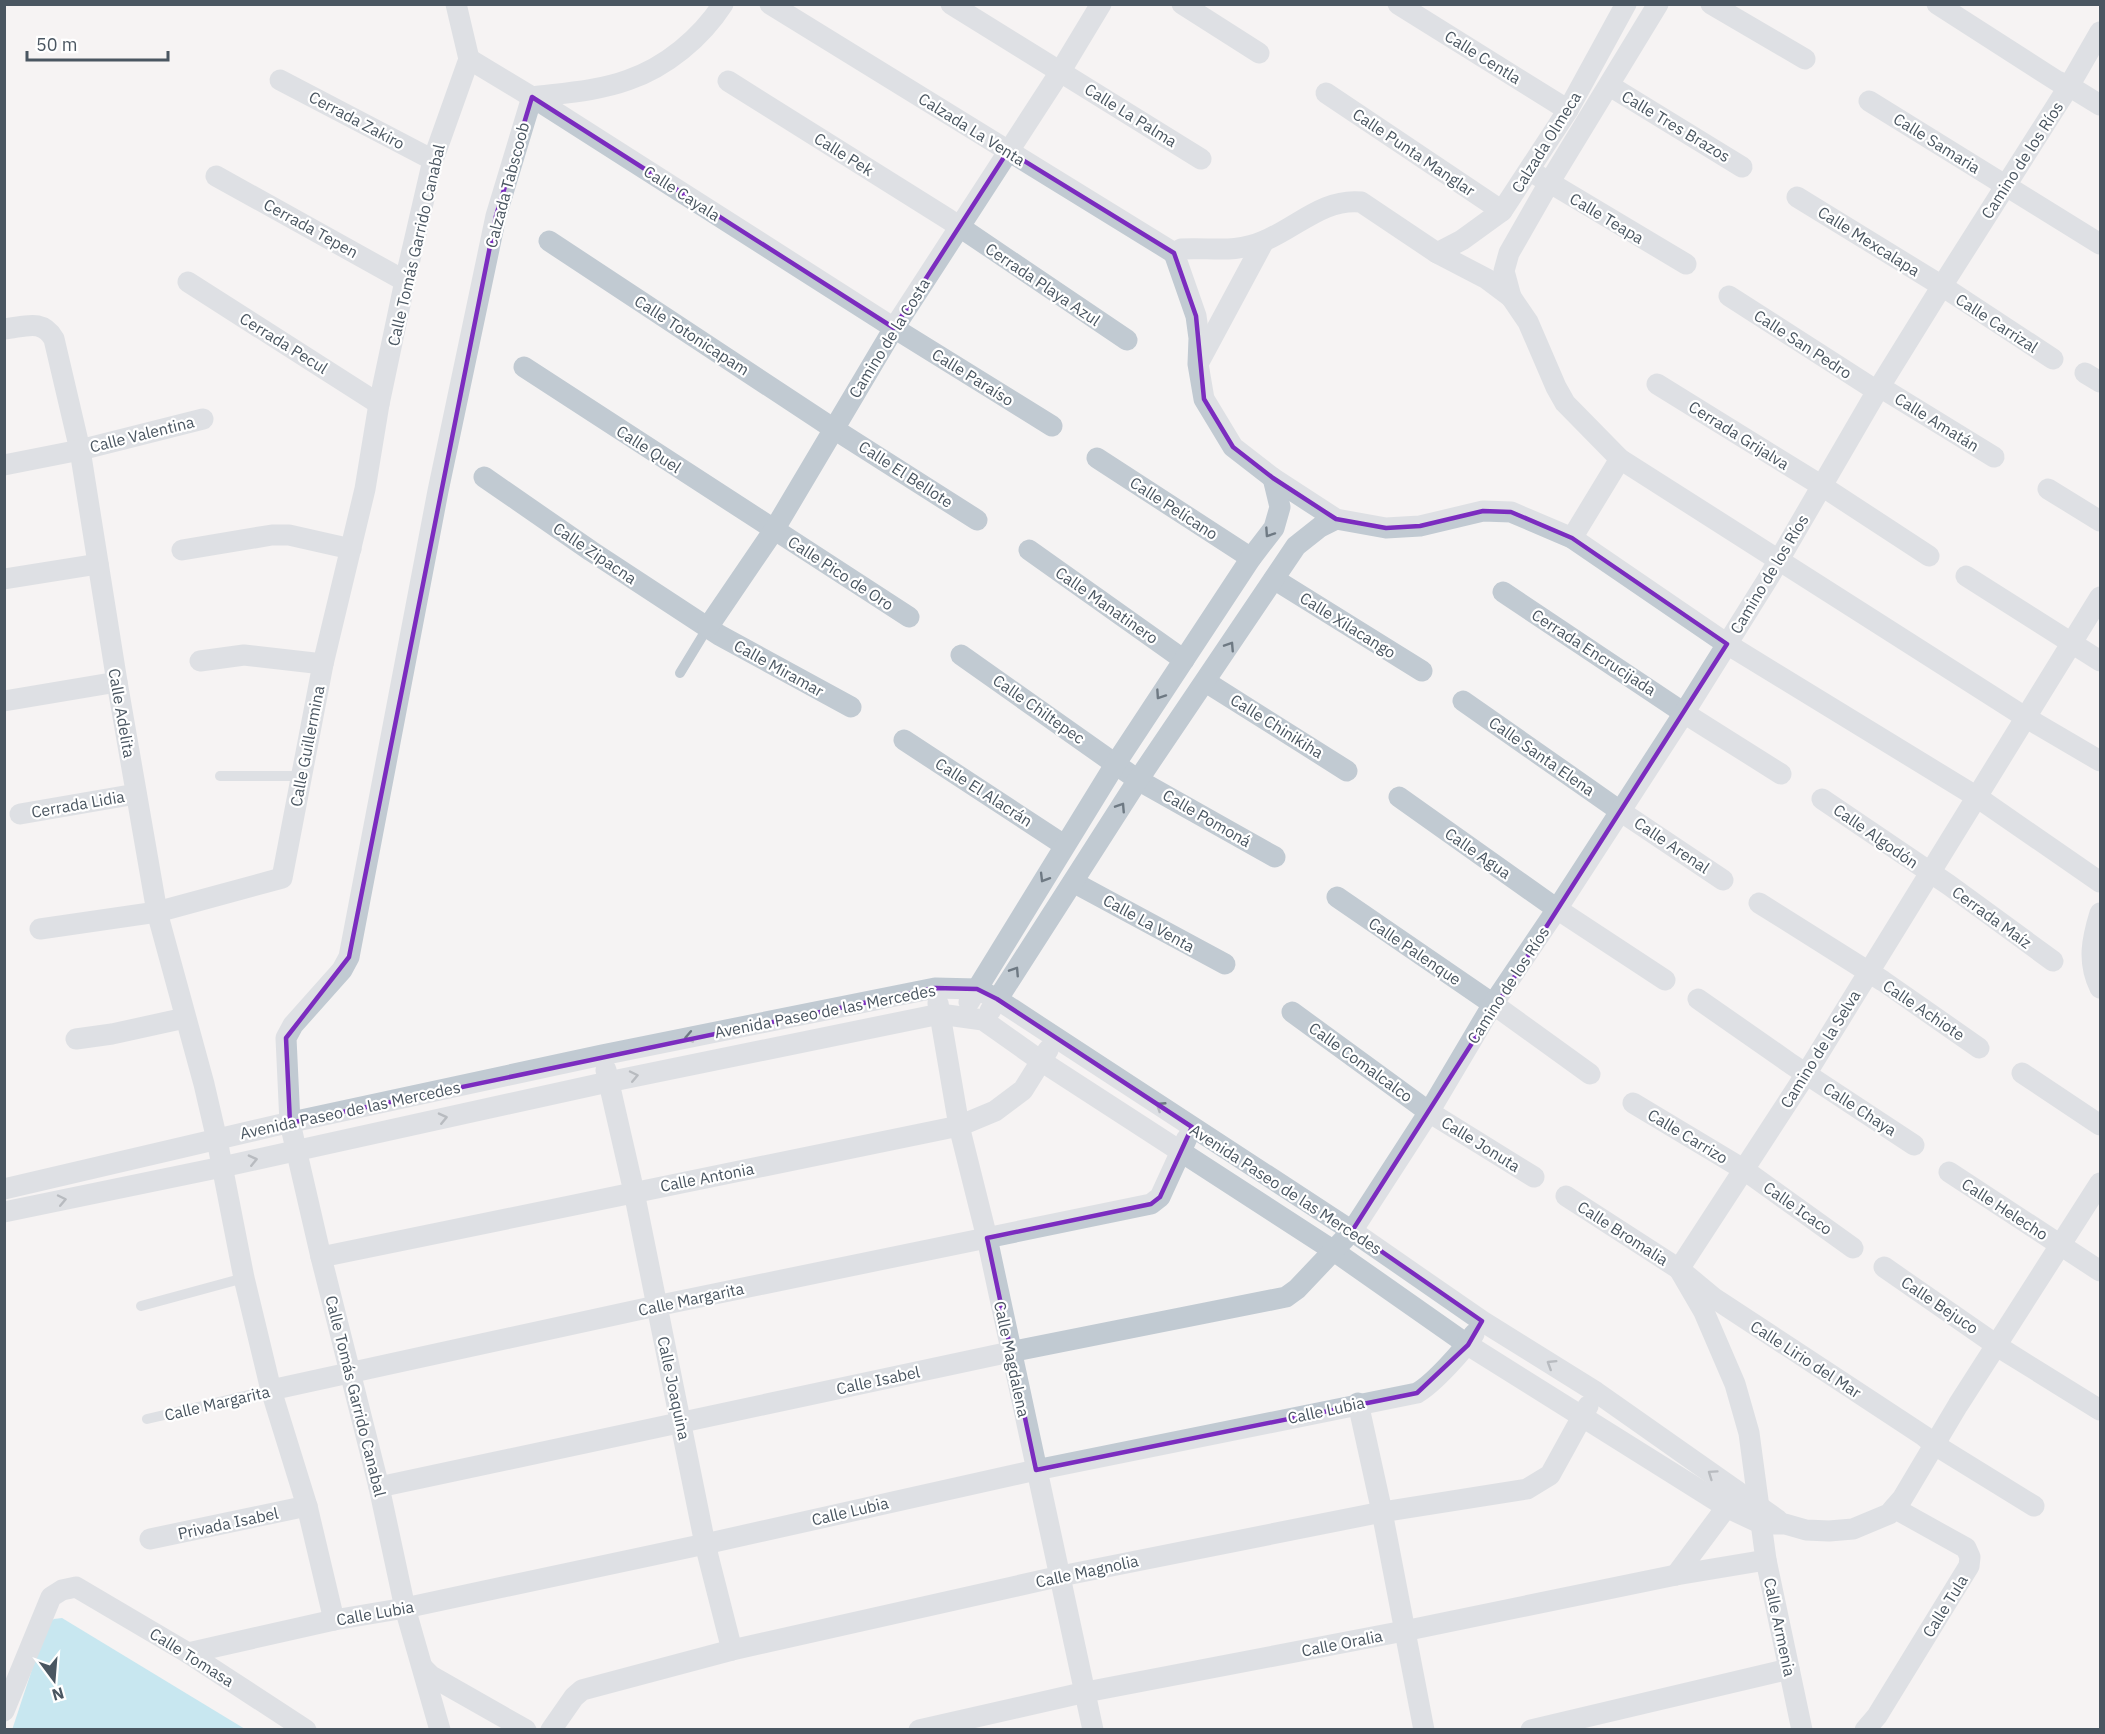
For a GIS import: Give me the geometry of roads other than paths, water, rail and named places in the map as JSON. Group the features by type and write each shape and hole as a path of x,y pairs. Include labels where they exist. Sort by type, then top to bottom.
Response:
{"street":[{"path":"456,4 469,59"},
{"path":"532,97 581,91 628,81 666,62 710,25 723,4"},
{"name":"Calzada La Venta","path":"770,4 1174,253"},
{"name":"Calle La Palma","path":"951,4 1201,159"},
{"name":"Camino de la Costa","path":"708,627 774,530 894,328 1060,72 1101,4"},
{"path":"1182,4 1259,53"},
{"name":"Calle Centla","path":"1398,4 1568,110"},
{"name":"Calzada Olmeca","path":"1437,253 1468,236 1502,211 1568,110 1626,4"},
{"path":"1658,4 1509,252 1504,271 1511,297 1537,340 1565,403 1620,459 2025,717 2100,761"},
{"path":"1711,4 1805,59"},
{"path":"1937,4 2057,81 2100,105"},
{"name":"Camino de los Ríos","path":"1353,1231 1429,1112 1493,1004 1557,909 1727,644 1879,389 2069,86 2100,32"},
{"name":"Calle Cayala","path":"469,59 894,328"},
{"name":"Calle Tomás Garrido Canabal","path":"365,489 405,281 433,160 469,59"},
{"name":"Cerrada Zakiro","path":"280,80 433,160"},
{"name":"Calle Pek","path":"728,81 960,227"},
{"name":"Calle Tres Brazos","path":"1610,86 1742,166"},
{"name":"Calle Punta Manglar","path":"1326,93 1502,211"},
{"name":"Calzada Tabscoob","path":"290,1123 285,1038 293,1025 342,970 349,957 438,491 496,216 532,97"},
{"name":"Calle Samaria","path":"1869,101 2100,244"},
{"name":"Calle Teapa","path":"1529,170 1686,264"},
{"name":"Cerrada Tepen","path":"216,176 405,281"},
{"name":"Calle Mexcalapa","path":"1797,196 1942,286"},
{"path":"1511,297 1487,279 1437,253 1361,202 1348,201 1330,204 1264,241 1230,250 1181,249 1174,253 1196,316 1199,338 1198,364 1204,399 1233,447 1273,478 1336,519 1386,528 1431,524 1483,511 1511,512 1572,538 1727,644 1977,797 2100,882"},
{"name":"Cerrada Playa Azul","path":"960,227 1127,340"},
{"path":"1198,364 1264,241"},
{"name":"Calle Totonicapam","path":"549,242 834,429"},
{"name":"Cerrada Pecul","path":"188,282 380,404"},
{"name":"Calle Carrizal","path":"1942,286 2053,359"},
{"name":"Calle San Pedro","path":"1729,296 1879,389"},
{"name":"Calle Adelita","path":"4,329 40,325 48,329 54,339 80,450 157,912 217,1140"},
{"name":"Calle Paraíso","path":"894,328 1052,426"},
{"name":"Calle Quel","path":"524,367 774,530"},
{"name":"Cerrada Grijalva","path":"1657,384 1822,486 1929,556"},
{"name":"Calle Amatán","path":"1879,389 1994,457"},
{"name":"Calle Valentina","path":"4,465 80,450 203,418"},
{"name":"Calle El Bellote","path":"834,429 978,520"},
{"name":"Calle Pelícano","path":"1097,458 1251,558"},
{"path":"1572,538 1620,459"},
{"name":"Calle Zipacna","path":"484,477 591,551 708,627"},
{"path":"950,1015 977,990 1116,763 1251,558 1274,528 1280,507 1273,478"},
{"name":"Calle Guillermina","path":"157,912 282,878 323,664 365,489"},
{"path":"2048,489 2100,521"},
{"path":"983,1020 1138,780 1296,546 1320,527 1336,519"},
{"name":"Calle Pico de Oro","path":"774,530 909,617"},
{"path":"182,550 289,535 351,549"},
{"name":"Calle Manatinero","path":"1029,550 1184,660"},
{"path":"4,579 98,564"},
{"path":"1966,576 2100,661"},
{"name":"Calle Xilacango","path":"1274,579 1422,671"},
{"name":"Cerrada Encrucijada","path":"1503,592 1684,713 1781,774"},
{"name":"Camino de la Selva","path":"1679,1269 1806,1074 2100,597"},
{"name":"Calle Miramar","path":"708,627 851,707"},
{"path":"200,661 244,655 323,664"},
{"name":"Calle Chiltepec","path":"961,655 1138,780"},
{"name":"Calle Chinikiha","path":"1206,681 1347,771"},
{"path":"4,701 117,682"},
{"name":"Calle Santa Elena","path":"1464,701 1620,811"},
{"name":"Calle El Alacrán","path":"904,740 1064,845"},
{"name":"Calle Pomoná","path":"1138,780 1275,857"},
{"name":"Cerrada Lidia","path":"20,814 136,794"},
{"name":"Calle Agua","path":"1399,797 1557,909 1665,980"},
{"name":"Calle Algodón","path":"1822,799 1930,874"},
{"name":"Calle Arenal","path":"1620,811 1723,880"},
{"name":"Cerrada Maíz","path":"1930,874 1949,885 2053,961"},
{"name":"Calle La Venta","path":"1073,882 1225,964"},
{"name":"Calle Palenque","path":"1337,897 1590,1074"},
{"name":"Calle Achiote","path":"1759,903 1868,972 1979,1048"},
{"path":"40,929 157,912"},
{"path":"2100,913 2092,939 2094,974 2100,988"},
{"name":"Avenida Paseo de las Mercedes","path":"4,1189 602,1054 935,988 977,990 997,999 1056,1037 1353,1231 1482,1321 1596,1392 1733,1500"},
{"name":"Calle Magdalena","path":"935,988 950,1015 959,1126 987,1238 1093,1730"},
{"name":"Calle Chaya","path":"1698,999 1806,1074 1914,1144"},
{"name":"Calle Comalcalco","path":"1292,1012 1429,1112"},
{"name":"Avenida Paseo de las Mercedes","path":"4,1212 297,1151 608,1082 950,1015 983,1020 1041,1061 1334,1251 1468,1345 1582,1417 1761,1516 1817,1531 1853,1529 1889,1514 1894,1508"},
{"path":"76,1039 112,1034 184,1018"},
{"name":"Calle Antonia","path":"321,1257 959,1126 995,1111 1023,1090 1056,1037"},
{"name":"Calle Joaquina","path":"602,1054 634,1192 705,1544 732,1650"},
{"path":"2022,1073 2100,1125"},
{"name":"Calle Carrizo","path":"1633,1103 1743,1169"},
{"name":"Calle Jonuta","path":"1429,1112 1533,1177"},
{"name":"Calle Tomás Garrido Canabal","path":"290,1123 379,1487 405,1608 440,1730"},
{"name":"Calle Margarita","path":"272,1390 656,1306 1150,1204 1160,1197 1192,1127"},
{"path":"217,1140 244,1278 272,1390 307,1506 334,1620"},
{"name":"Calle Icaco","path":"1743,1169 1853,1248"},
{"name":"Calle Helecho","path":"1949,1172 2100,1271"},
{"path":"1894,1508 1907,1492 1997,1344 2100,1183"},
{"name":"Calle Bromalia","path":"1566,1196 1679,1269"},
{"name":"Calle Isabel","path":"379,1487 1010,1352 1286,1297 1297,1289 1353,1231"},
{"name":"Calle Bejuco","path":"1884,1267 2005,1351 2100,1410"},
{"path":"1679,1269 1704,1312 1735,1384 1749,1433 1761,1516"},
{"name":"Calle Lirio del Mar","path":"1679,1269 1714,1298 1935,1445 2034,1506"},
{"name":"Calle Lubia","path":"188,1653 334,1620 405,1608 705,1544 1036,1470 1416,1393 1422,1390 1468,1345 1482,1321"},
{"name":"Calle Magnolia","path":"551,1730 574,1696 582,1690 732,1650 1061,1576 1382,1512 1527,1489 1550,1474 1596,1392"},
{"path":"1358,1403 1382,1512 1424,1730"},
{"path":"1676,1575 1733,1500"},
{"name":"Privada Isabel","path":"150,1539 307,1506"},
{"name":"Calle Tula","path":"1865,1730 1877,1716 1969,1566 1970,1557 1966,1548 1894,1508"},
{"name":"Calle Armenia","path":"1761,1516 1766,1560 1802,1730"},
{"name":"Calle Oralia","path":"919,1730 1086,1692 1404,1631 1676,1575 1766,1560"},
{"name":"Calle Tomasa","path":"4,1711 51,1597 62,1590 76,1587 188,1653 306,1730"},
{"path":"423,1668 431,1676 526,1730"},
{"path":"1531,1730 1789,1669"}],"lane":[{"name":"Camino de la Costa","path":"680,674 708,627"},
{"path":"220,776 301,776"},
{"path":"141,1306 244,1278"},
{"name":"Calle Margarita","path":"147,1419 272,1390"}],"water":[{"path":"62,1618 245,1729 12,1730 47,1624 54,1619"}]}
